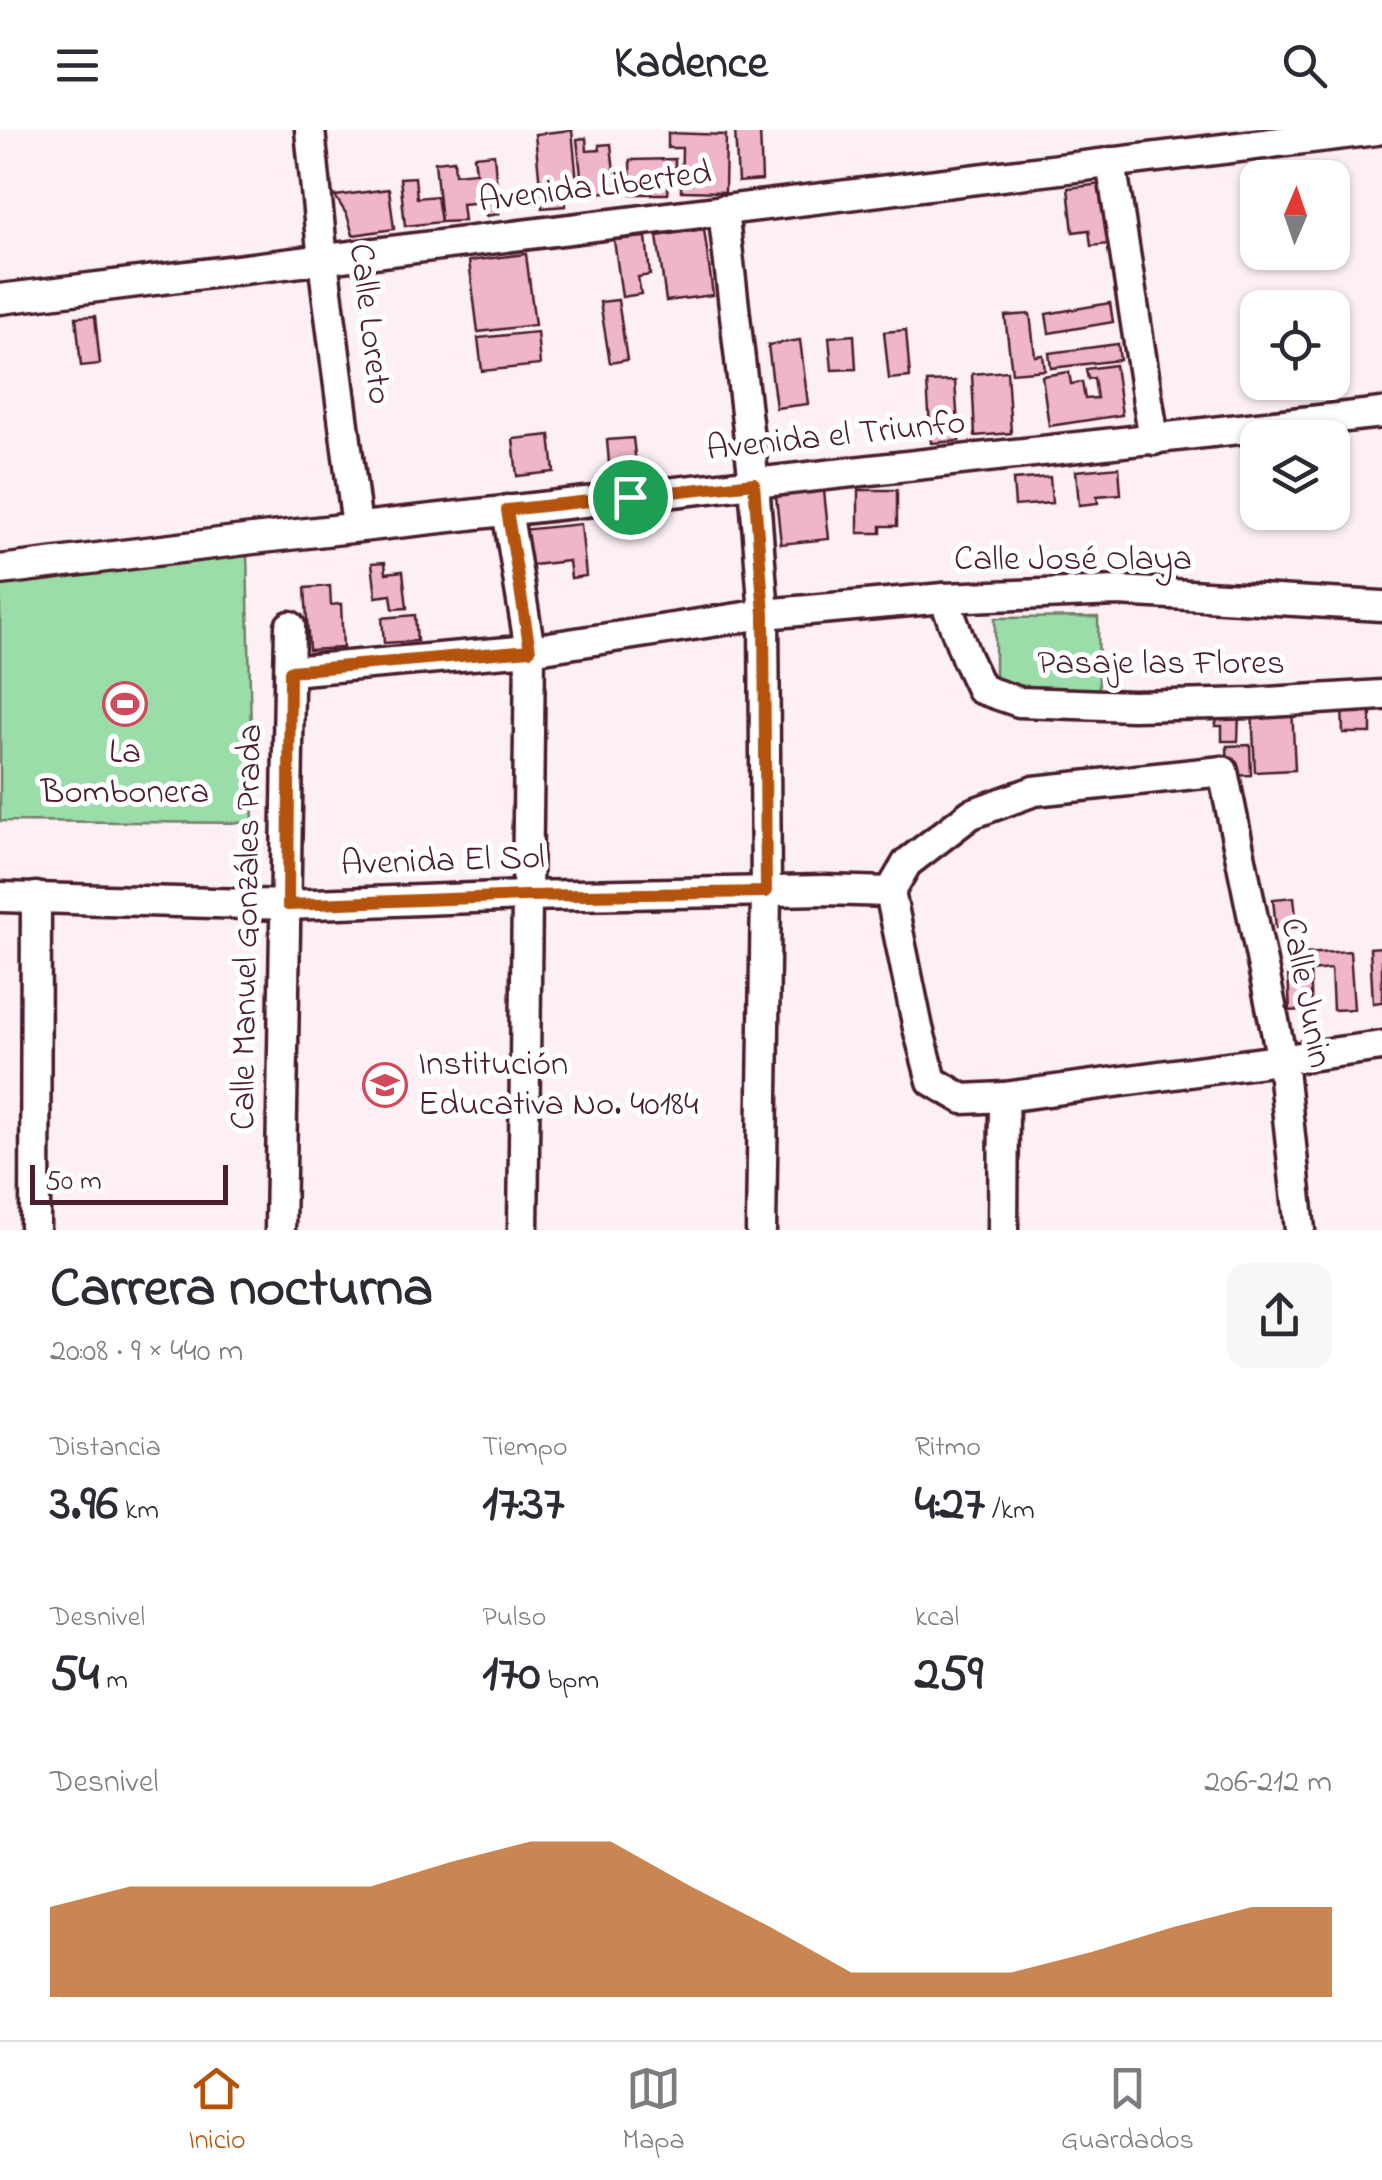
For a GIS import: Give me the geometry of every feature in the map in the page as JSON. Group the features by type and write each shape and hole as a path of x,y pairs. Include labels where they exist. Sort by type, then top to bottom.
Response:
{"street":[{"name":"Calle Loreto","path":"310,130 357,527"},
{"name":"Avenida Liberted","path":"0,299 1378,130"},
{"path":"1111,162 1154,440"},
{"path":"723,210 754,483 764,614 766,892 761,1230"},
{"name":"Avenida el Triunfo","path":"0,570 1382,414"},
{"path":"507,510 530,650 522,1230"},
{"name":"Calle José Olaya","path":"290,671 530,650 764,614 944,598 1118,591 1382,606"},
{"name":"Pasaje las Flores","path":"944,598 981,689 1019,702 1133,706 1382,695"},
{"name":"Calle Manuel Gonzáles Prada","path":"280,1230 290,626"},
{"name":"Calle Junin","path":"890,892 908,863 972,814 1018,796 1034,791 1222,771 1282,1060 1300,1230"},
{"path":"890,892 932,1080 963,1098 1004,1096 1382,1046"},
{"name":"Avenida El Sol","path":"0,897 288,905 525,896 890,892"},
{"path":"35,1230 36,896"},
{"path":"1003,1230 1004,1096"}],"green space":[{"name":"La Bombonera","path":"247,552 253,823 0,821 0,586"},
{"path":"1098,617 1099,690 995,691 995,618"}],"building":[{"path":"572,130 578,192 565,193 566,206 542,208 535,134"},
{"path":"735,130 760,130 762,180 738,182"},
{"path":"668,133 726,135 725,192 681,191 682,148 668,148"},
{"path":"586,138 587,151 611,144 616,191 583,194 577,139"},
{"path":"494,154 499,214 486,216 485,202 462,204 464,221 441,222 435,162 454,160 455,174 476,172 474,156"},
{"path":"675,159 675,180 669,181 668,194 631,194 630,160"},
{"path":"415,177 417,198 437,196 441,222 405,226 400,178"},
{"path":"1103,184 1110,244 1091,246 1089,230 1073,232 1068,188"},
{"path":"389,189 394,229 353,235 335,196"},
{"path":"704,229 713,295 666,301 657,236"},
{"path":"646,237 650,275 638,277 641,294 622,297 614,240"},
{"path":"526,254 535,325 478,332 469,261"},
{"path":"618,300 627,360 610,363 600,302"},
{"path":"1110,303 1113,322 1049,333 1046,314"},
{"path":"1030,314 1035,356 1043,355 1045,370 1012,373 1005,316"},
{"path":"95,316 100,364 81,366 76,317"},
{"path":"906,330 910,377 889,379 884,332"},
{"path":"537,332 540,365 482,371 478,338"},
{"path":"854,335 856,369 832,370 829,337"},
{"path":"800,340 808,404 776,408 768,345"},
{"path":"1118,344 1120,360 1051,368 1049,353"},
{"path":"1115,365 1122,415 1049,426 1042,376 1069,372 1071,384 1082,382 1085,399 1097,398 1094,378 1088,379 1086,369"},
{"path":"1007,371 1011,433 975,436 972,374"},
{"path":"955,381 959,441 931,443 927,382"},
{"path":"550,435 554,472 517,476 513,439"},
{"path":"633,438 637,472 610,475 607,440"},
{"path":"1119,467 1121,494 1097,496 1098,503 1079,505 1076,471"},
{"path":"1050,477 1052,503 1015,506 1013,480"},
{"path":"858,490 897,490 897,526 881,526 881,533 858,533"},
{"path":"824,491 829,539 781,544 776,496"},
{"path":"581,524 586,576 571,578 569,561 524,566 520,530"},
{"path":"385,562 386,573 403,571 407,608 393,609 391,595 376,597 372,563"},
{"path":"330,586 331,605 341,604 343,648 309,650 305,588"},
{"path":"415,615 417,641 384,643 382,618"},
{"path":"1371,703 1371,733 1343,733 1342,704"},
{"path":"1292,706 1295,770 1255,772 1252,708"},
{"path":"1220,712 1239,713 1238,741 1222,741 1222,726 1215,726"},
{"path":"1250,745 1251,775 1228,776 1227,746"},
{"path":"1294,897 1297,927 1276,928 1273,899"},
{"path":"1382,947 1382,1002 1373,1003 1370,948"},
{"path":"1350,951 1354,1009 1333,1010 1331,969 1310,971 1312,1009 1290,1011 1287,955"}],"place":[{"name":"La Bombonera","path":"125,704"},
{"name":"Institución Educativa No. 40184","path":"385,1085"}],"route":[{"path":"754,483 764,614 766,892 288,905 290,671 530,650 507,510 630,497 754,483"}]}
